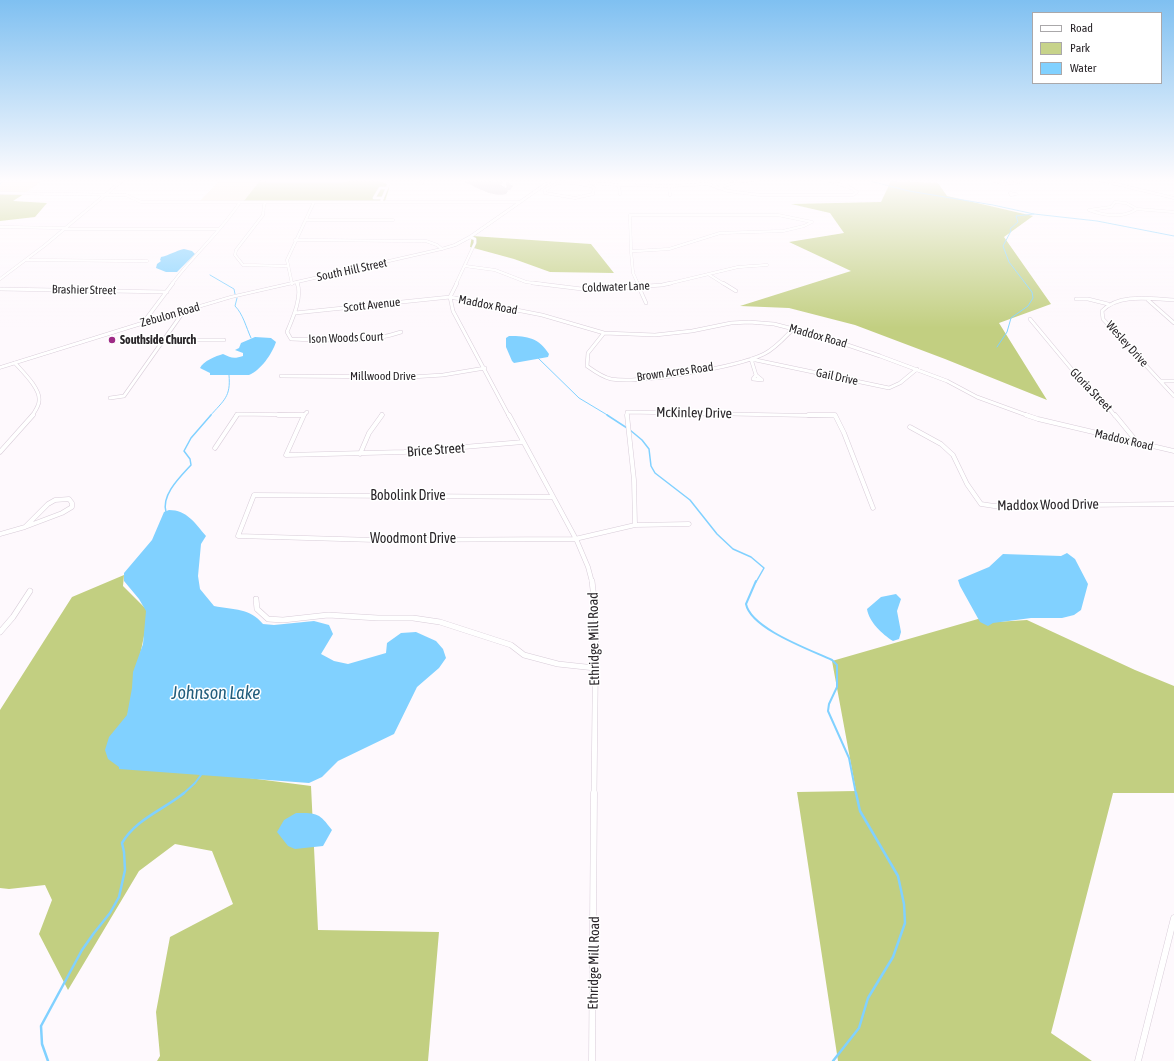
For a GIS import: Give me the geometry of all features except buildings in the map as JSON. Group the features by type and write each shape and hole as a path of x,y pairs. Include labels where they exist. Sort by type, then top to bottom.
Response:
{"main road":[{"name":"South Hill Street","path":"294,283 442,249 455,245 482,229"},
{"name":"Zebulon Road","path":"0,368 144,322 231,297 294,283"}],"street":[{"path":"0,279 65,229"},
{"path":"145,229 219,229"},
{"path":"144,322 187,264 219,229"},
{"path":"253,229 236,250 235,255 243,265 288,266"},
{"path":"295,313 299,287 294,283 287,260 301,229"},
{"path":"630,229 633,273 646,303"},
{"path":"631,252 653,252 672,248 714,233 781,231 790,229"},
{"path":"450,297 475,243 474,239 470,237"},
{"path":"295,240 426,241 437,245 442,249"},
{"path":"26,260 147,261"},
{"name":"Coldwater Lane","path":"465,266 495,270 526,282 590,290 671,283 744,266 768,265"},
{"path":"708,274 736,291"},
{"name":"Brashier Street","path":"0,289 167,292"},
{"name":"Scott Avenue","path":"295,313 450,297"},
{"name":"Maddox Road","path":"450,297 542,315 604,333 654,335 692,331 731,323 749,322 774,324 794,328 917,369 947,381 977,397 1032,417 1174,452"},
{"name":"Ethridge Mill Road","path":"450,297 453,311 553,497 588,567 593,586 596,616 592,1061"},
{"path":"1076,299 1088,299 1108,304"},
{"name":"Wesley Drive","path":"1174,300 1122,300 1108,304 1102,311 1104,319 1174,396"},
{"path":"1148,300 1174,323"},
{"path":"110,398 124,396 184,311"},
{"name":"Ison Woods Court","path":"295,313 287,332 290,339 310,340 388,338 401,332"},
{"name":"Gloria Street","path":"1030,319 1084,384 1101,398 1138,443"},
{"name":"Brown Acres Road","path":"604,333 588,353 587,366 598,374 614,379 644,378 726,365 751,359 764,354 777,345 794,328"},
{"path":"164,340 224,340"},
{"path":"751,359 756,375"},
{"name":"Gail Drive","path":"751,359 889,388 900,383 917,369"},
{"path":"0,452 26,424 40,404 40,396 15,363"},
{"name":"Millwood Drive","path":"281,376 444,375 484,368"},
{"path":"1161,381 1174,381"},
{"name":"McKinley Drive","path":"635,524 634,480 627,412 835,415 844,433 873,508"},
{"name":"Brice Street","path":"215,448 237,414 305,414 286,455 349,455 456,449 523,442"},
{"path":"360,454 368,433 382,414"},
{"name":"Maddox Wood Drive","path":"910,427 941,444 953,455 967,484 981,504 994,506 1174,504"},
{"name":"Bobolink Drive","path":"252,537 238,536 254,495 553,497"},
{"path":"0,534 25,527 62,513 72,507 72,503 68,500 55,500 48,504 25,527"},
{"path":"574,539 635,524 689,524"},
{"name":"Woodmont Drive","path":"252,537 375,540 574,539"},
{"path":"0,632 13,617 30,591"},
{"path":"256,599 257,609 268,619 282,620 328,615 378,618 413,618 440,622 511,646 524,655 558,664 595,668"},
{"path":"1138,1061 1174,918"}],"green space":[{"path":"841,229 1016,229 1004,237 1051,304 999,323 1047,400 855,325 789,308 740,306 851,271 789,242 844,233"},
{"path":"472,236 591,244 614,273 550,272 514,259 470,247"},
{"path":"124,575 123,586 149,612 118,761 311,786 318,930 439,932 428,1061 157,1061 160,1056 156,1012 170,937 233,904 212,851 175,844 139,871 68,990 39,934 52,900 45,885 9,889 0,888 0,710 72,597"},
{"path":"978,619 996,622 1027,620 1135,670 1174,686 1174,793 1113,793 1051,1033 1092,1061 838,1061 797,792 856,791 832,661"}],"water":[{"path":"184,249 192,251 195,254 177,272 166,272 156,268 157,264 161,261 161,257"},
{"path":"509,336 527,337 537,341 549,354 548,357 514,363 506,347 506,338"},
{"path":"255,337 271,338 276,342 266,361 253,373 249,375 210,375 210,373 200,368 213,357 223,354 233,358 243,356 243,353 235,350 239,348 241,343"},
{"name":"Johnson Lake","path":"169,510 181,512 186,515 206,536 201,544 198,576 200,589 214,606 247,612 263,624 274,625 314,621 329,625 333,634 321,654 334,661 348,664 386,653 387,643 401,633 416,632 436,641 443,649 446,658 439,668 417,687 394,734 338,761 322,777 309,783 119,769 119,767 108,759 105,750 109,737 127,715 132,688 133,672 143,644 146,611 139,599 124,581 124,573 152,540 164,512"},
{"path":"1067,553 1075,559 1088,584 1081,610 1074,615 1062,618 1031,618 993,623 988,626 980,622 958,580 989,567 1003,554 1061,556"},
{"path":"896,594 901,599 897,611 901,632 899,639 893,641 873,623 867,609 881,597"},
{"path":"296,813 309,813 317,815 328,824 332,830 323,846 295,849 288,846 277,832 284,820"}],"waterway":[{"path":"997,347 1007,332 1011,318 1028,306 1033,298 1032,292 1009,262 1003,246 1011,231 1011,229"},
{"path":"1136,229 1174,236"},
{"path":"210,275 234,289 235,294"},
{"path":"237,298 235,306 238,309 251,338"},
{"path":"538,358 579,398 609,416"},
{"path":"210,416 226,398 229,388 229,375"},
{"path":"166,512 166,499 172,487 191,465 190,459 184,451 191,438 211,415"},
{"path":"607,415 627,428"},
{"path":"630,430 642,440 649,449 651,466 655,473 690,500 717,534 733,549 751,557 764,568 756,582"},
{"path":"756,581 746,604 750,613 759,622 783,638 832,660 837,665 837,687 829,704 828,711 849,758 856,794"},
{"path":"183,794 201,775"},
{"path":"48,1061 42,1044 41,1026 82,950 110,913 119,897 125,870 122,843 142,821 184,793"},
{"path":"833,1061 859,1028 868,998 893,957 905,923 904,904 898,876 860,811 856,793"}],"place":[{"name":"Southside Church","path":"112,340"}]}
